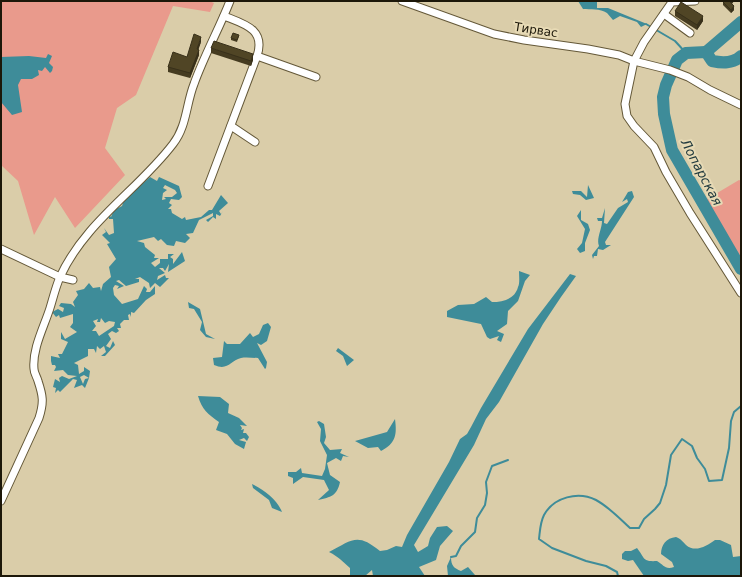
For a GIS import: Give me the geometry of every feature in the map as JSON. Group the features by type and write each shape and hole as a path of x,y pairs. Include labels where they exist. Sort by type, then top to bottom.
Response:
{"street":[{"path":"1,500 39,418 43,406 43,396 34,370 35,357 38,343 60,277 74,253 90,231 143,177 174,142 185,120 193,85 230,1"},
{"name":"Тирвас","path":"402,1 494,34 588,49 673,71 688,77 710,90 741,105"},
{"path":"695,1 672,2 659,23 644,42 634,61 625,104 627,116 634,126 654,147 666,172 690,213 741,293"},
{"path":"664,14 690,33"},
{"path":"208,186 259,50 258,38 252,28 224,16"},
{"path":"257,56 316,76"},
{"path":"231,126 255,142"},
{"path":"1,249 60,277 73,280"}],"shaded area":[{"path":"1,1 209,1 214,3 210,12 173,6 136,95 117,108 105,148 125,175 75,228 55,197 34,235 18,181 1,165"},
{"path":"739,180 741,181 741,269 702,202"}],"water":[{"path":"578,1 597,1 597,8 608,8 647,24 641,27 637,22 620,16 613,20 604,11 583,9"},
{"path":"48,54 52,56 49,63 53,67 52,71 50,73 45,67 42,71 38,70 39,75 32,79 21,79 18,85 22,112 12,115 1,102 1,57 29,56 46,58"},
{"path":"150,177 157,181 159,177 179,186 182,197 179,200 171,199 169,203 172,205 168,209 171,209 172,213 182,219 185,217 186,220 201,217 209,210 212,210 221,195 228,203 219,211 221,214 223,211 220,216 216,214 216,219 213,217 208,222 206,220 213,216 213,213 199,220 193,233 186,234 190,238 185,243 176,241 174,246 167,245 161,239 158,241 154,237 137,241 144,243 145,247 155,255 154,258 159,258 151,263 155,267 160,263 160,259 168,259 168,254 174,254 170,257 173,259 173,264 182,252 185,261 168,272 169,264 165,271 163,268 159,268 165,273 158,276 157,280 165,275 166,278 169,278 160,287 155,283 150,288 149,283 140,277 135,279 139,279 139,282 126,286 119,280 116,281 124,286 117,289 119,286 115,285 113,288 114,295 122,304 138,299 144,286 147,289 146,292 150,292 155,286 155,294 146,300 134,313 131,312 131,317 130,314 128,315 129,320 124,320 120,324 121,328 117,328 119,331 116,333 112,331 108,334 111,339 106,346 110,348 113,341 115,345 105,356 101,356 106,352 104,346 100,349 97,346 96,353 94,349 88,349 88,356 74,363 78,365 79,374 84,371 84,367 90,371 89,378 85,388 82,385 74,388 77,380 73,379 60,392 58,390 55,393 56,388 53,387 55,379 60,382 59,378 62,376 69,379 77,376 68,375 63,370 54,371 56,367 55,365 52,365 51,356 60,358 58,354 62,354 68,342 61,339 61,332 65,339 77,332 70,327 73,323 73,314 60,318 59,315 56,317 52,312 58,309 63,312 64,308 59,306 61,303 71,304 75,307 73,302 78,295 76,291 84,289 89,283 93,288 100,287 101,291 103,284 111,277 109,267 116,259 107,244 110,243 102,235 106,232 104,228 109,235 114,233 113,219 109,219 109,215 111,217 114,210 122,206 124,200","holes":["165,185 175,190 177,193 172,197 164,197 166,199 162,200 163,193 167,190 163,188","101,318 105,323 109,321 115,322 114,326 99,336 96,331 92,331 96,326 93,321 98,319 97,322 100,322","84,375 89,378 85,379 83,384 80,377"]},
{"path":"588,185 594,198 586,200 580,195 573,194 572,191 581,191 587,197"},
{"path":"632,191 634,197 605,242 606,245 611,245 603,250 598,249 597,256 594,256 593,259 592,255 599,246 598,240 602,224 602,221 598,221 597,218 602,218 605,208 604,223 607,224 618,208 628,202 627,199 622,202 628,192"},
{"path":"581,210 581,220 588,224 590,230 585,243 585,251 580,253 577,249 582,243 585,229 577,216"},
{"path":"519,271 530,275 525,281 518,301 508,311 507,324 497,331 504,334 501,342 497,340 499,336 490,339 487,337 481,324 447,317 447,311 458,305 474,304 486,297 492,302 508,299 514,294 519,285"},
{"path":"570,274 576,276 543,324 499,402 486,419 474,445 414,545 418,552 428,546 430,538 437,527 447,526 453,531 440,546 436,560 419,567 425,576 373,576 372,570 365,576 350,576 350,568 338,557 329,552 349,541 354,540 366,541 380,551 396,546 402,547 407,535 449,462 460,439 467,434 528,329"},
{"path":"188,302 200,309 206,334 215,339 206,337 200,330 202,322 194,309 189,308"},
{"path":"268,323 271,327 267,341 261,345 257,343 267,362 265,369 258,358 237,359 229,365 223,367 214,365 213,358 222,357 224,341 227,344 240,344 250,333 253,337 259,334 263,325"},
{"path":"338,348 354,360 347,366 343,356 336,351"},
{"path":"198,396 220,397 229,404 228,413 239,418 247,426 240,425 242,428 241,430 244,429 243,433 246,433 249,437 247,441 244,438 239,440 246,442 244,449 235,444 227,434 216,430 219,422 201,405"},
{"path":"395,419 396,430 393,442 381,451 378,447 368,448 355,441 387,432"},
{"path":"319,421 324,424 326,437 324,443 330,450 342,449 340,453 349,457 343,456 341,461 336,458 327,463 330,475 340,482 339,487 333,495 318,500 329,490 324,480 303,477 293,484 293,478 288,476 288,472 296,472 301,468 302,473 322,476 325,469 327,455 320,441 321,429 317,422"},
{"path":"252,484 270,495 280,507 282,512 272,508 269,500 253,488"},
{"path":"676,537 686,545 697,549 715,540 720,540 731,545 733,557 741,556 741,576 644,576 633,560 628,561 622,559 622,554 625,551 631,551 637,548 646,560 657,561 671,568 674,567 672,562 661,554 665,542"},
{"path":"451,557 452,565 455,568 461,571 468,567 475,575 448,576 447,566"}],"building":[{"path":"731,1 730,2 734,6 731,10 723,2"},
{"path":"681,2 703,16 697,25 675,11"},
{"path":"233,33 239,35 237,40 231,38"},
{"path":"194,34 201,37 197,49 199,50 190,73 168,67 173,52 187,57"},
{"path":"214,41 253,54 251,61 211,48"}],"waterway":[{"path":"706,52 741,22"},
{"path":"646,24 675,41 686,53"},
{"name":"Лопарская","path":"741,56 731,62 723,62 712,61 706,52 686,53 677,60 666,85 663,97 664,114 672,150 741,269"},
{"path":"618,576 617,572 606,566 586,561 552,548 539,539 540,527 544,515 548,509 560,500 567,497 589,497 605,506 630,528 639,528 644,519 660,503 666,485 671,455 682,439 692,446 697,458 705,469 709,481 722,480 729,448 731,421 734,412 741,406"},
{"path":"451,557 456,556 461,546 475,532 477,518 485,505 487,493 486,482 492,466 508,460"}]}
